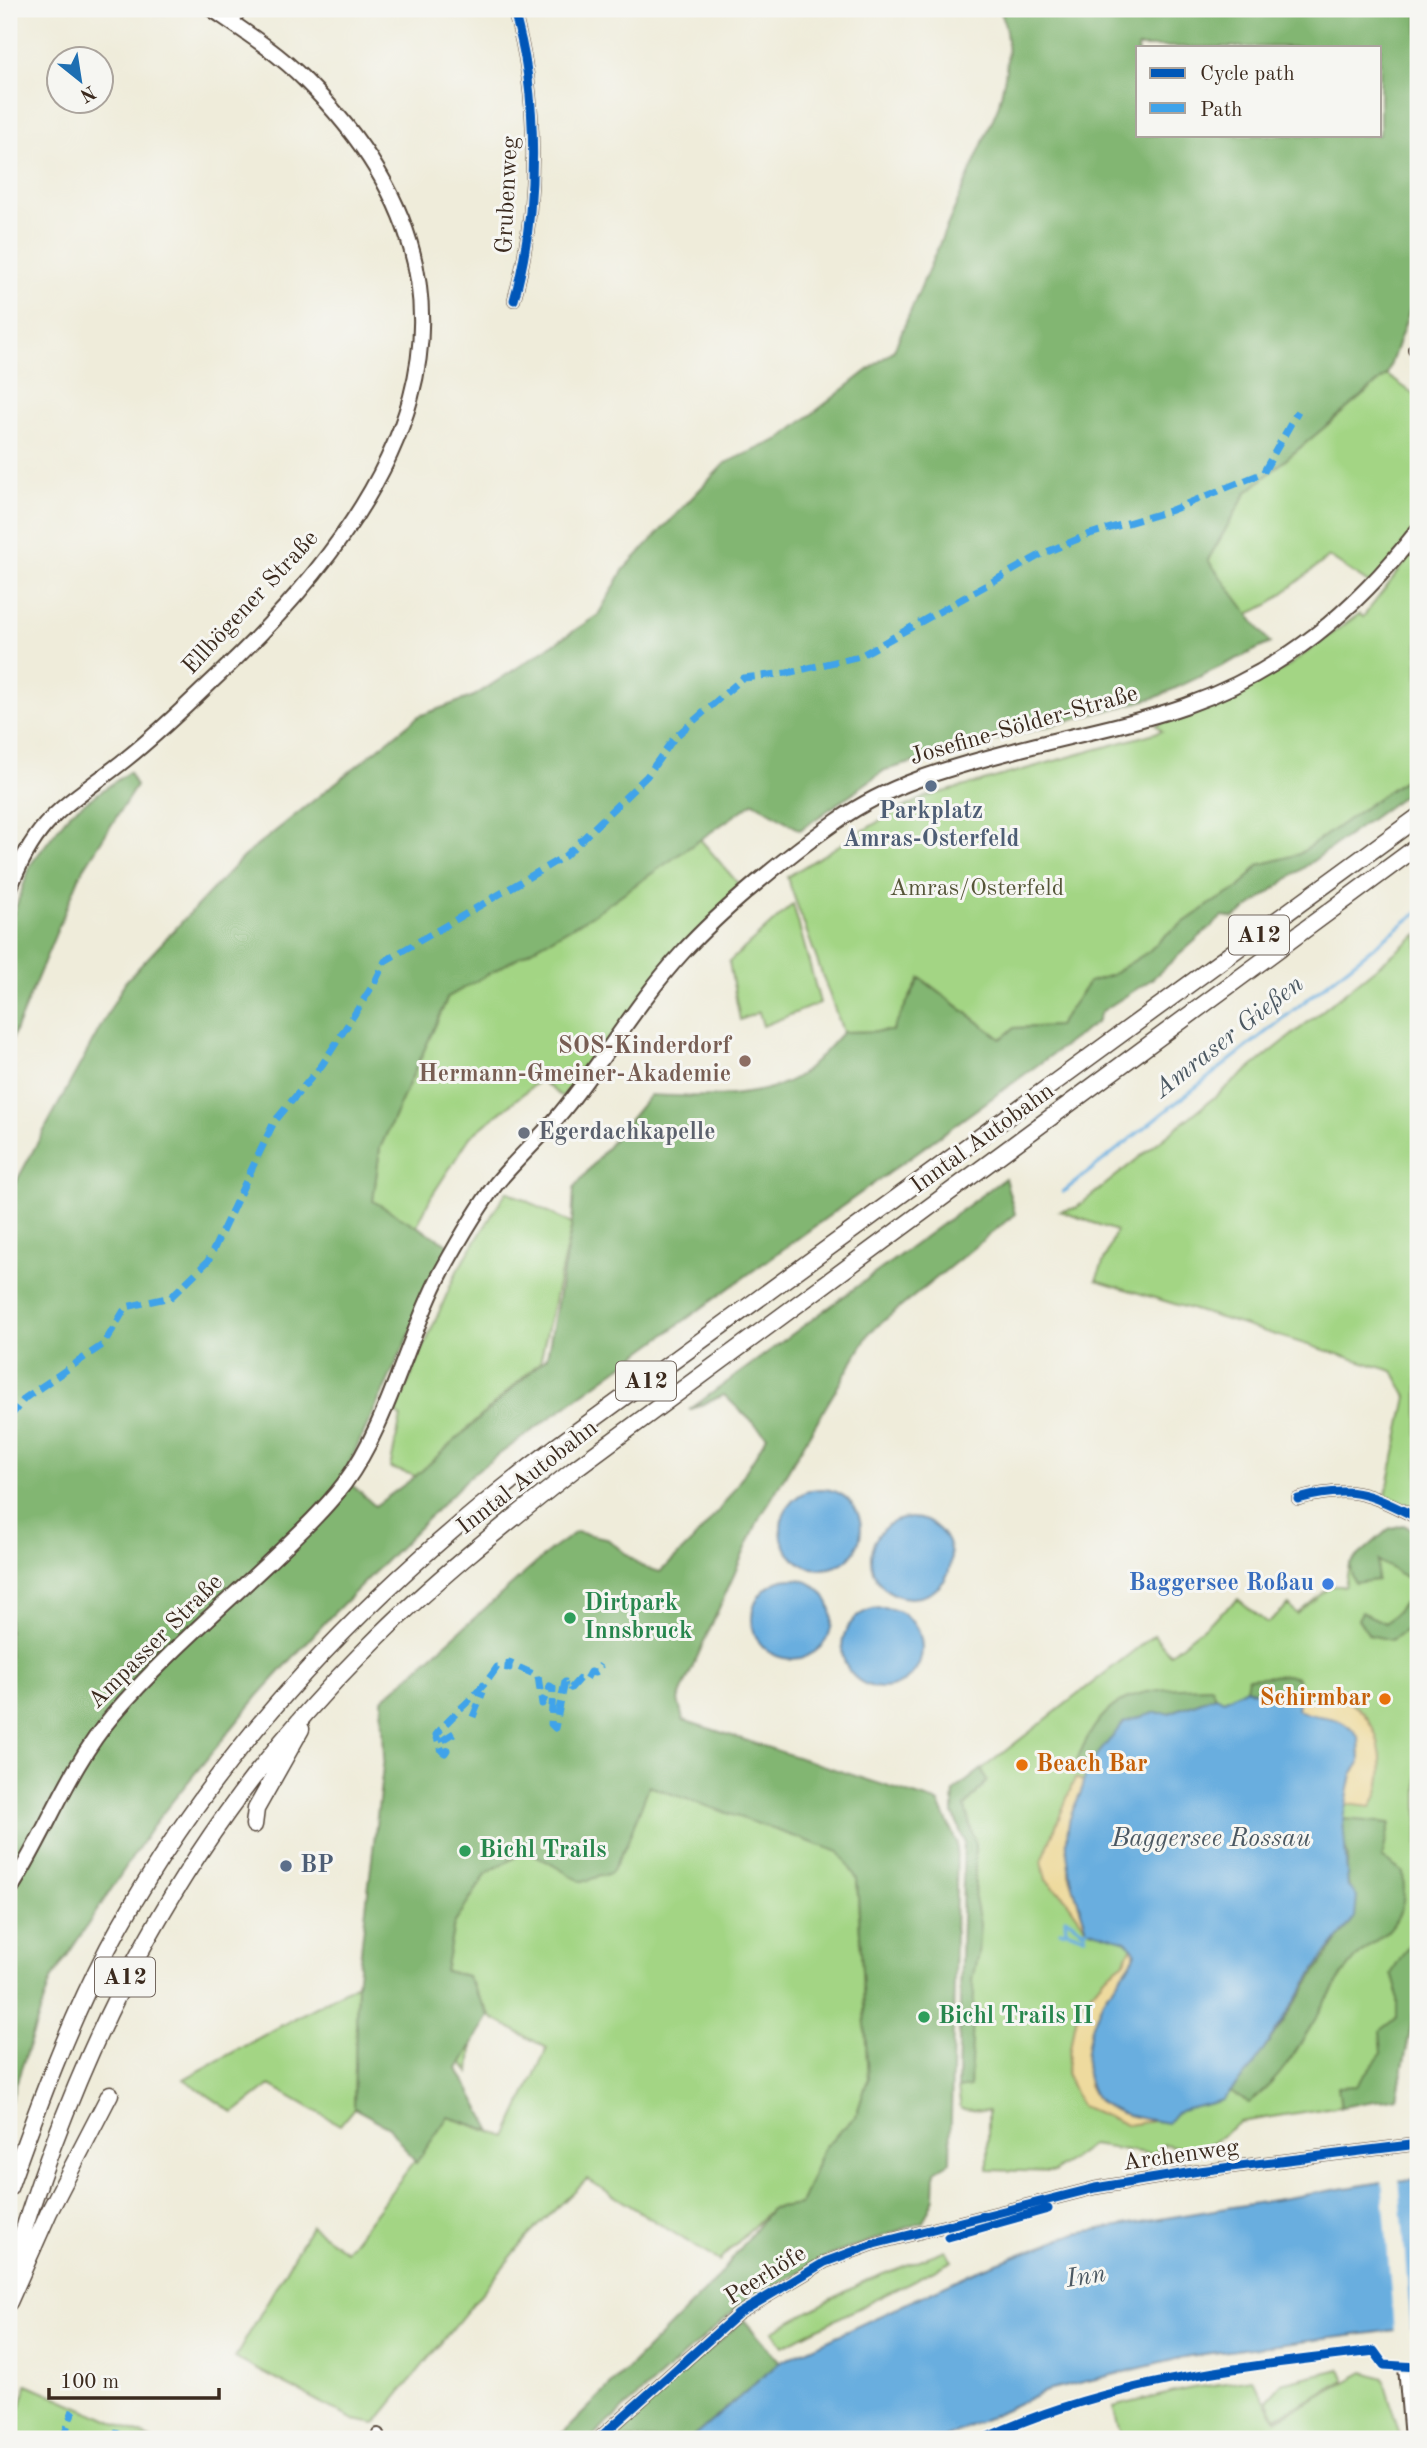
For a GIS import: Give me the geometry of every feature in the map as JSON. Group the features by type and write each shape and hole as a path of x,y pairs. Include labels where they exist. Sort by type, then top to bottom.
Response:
{"highway":[{"name":"Inntal Autobahn","path":"9,2188 46,2082 108,1948 167,1850 232,1756 311,1662 375,1599 499,1490 1418,817"},
{"name":"Inntal Autobahn","path":"9,2278 30,2205 68,2102 131,1967 218,1823 308,1710 366,1648 465,1556 576,1468 1418,846"},
{"path":"1390,868 1418,858"},
{"path":"254,1825 256,1809 298,1736 308,1710"},
{"path":"9,2302 37,2236 110,2094"}],"main road":[{"name":"Ellbögener Straße","path":"9,890 31,842 52,815 146,742 220,674 310,579 361,508 405,418 418,374 424,318 412,249 398,210 375,167 326,102 292,67 212,9"},
{"name":"Josefine-Sölder-Straße","path":"367,1447 415,1329 443,1270 495,1186 548,1130 674,962 724,914 837,821 875,797 920,776 1184,706 1266,667 1294,651 1355,604 1418,530"},
{"name":"Ampasser Straße","path":"9,1891 70,1778 110,1718 136,1689 297,1536 341,1489 367,1447"}],"street":[{"path":"233,23 241,9"},
{"name":"Grubenweg","path":"513,9 525,73 533,157 526,257 514,300"},
{"path":"1298,1499 1325,1492 1351,1490 1386,1502 1418,1518"},
{"name":"Archenweg","path":"952,2223 1054,2197 1150,2178 1418,2144"},
{"name":"Peerhöfe","path":"598,2439 738,2314 825,2262 874,2244 952,2223"},
{"path":"1405,2367 1410,2439"}],"green space":[{"path":"1000,9 1418,9 1418,55 1415,62 1418,63 1418,298 1412,304 1387,375 1247,492 1208,560 1270,643 1157,697 885,770 800,830 754,802 591,916 448,997 380,1148 373,1201 451,1246 343,1477 375,1506 416,1476 547,1357 572,1224 574,1188 650,1095 750,1093 788,1081 809,1068 843,1032 892,1031 920,978 1001,1039 1014,1028 1058,1026 1089,982 1111,975 1148,952 1167,934 1239,888 1259,865 1299,854 1418,770 1418,785 1234,918 1223,916 1152,979 1101,1012 1097,1022 472,1474 329,1618 258,1696 157,1820 51,1980 9,2105 9,1195 125,982 243,857 419,716 474,696 598,615 624,569 725,463 780,439 894,350 998,107 1007,58 1006,34"},
{"path":"1387,375 1418,397 1418,525 1373,586 1329,557 1268,605 1248,614 1207,560 1247,492"},
{"name":"Amras/Osterfeld","path":"1418,546 1418,770 1299,855 1259,865 1239,888 1167,934 1148,952 1111,975 1089,982 1058,1026 1014,1028 1001,1039 921,978 892,1031 843,1032 787,877 891,814 926,797 1162,731 1156,725 1284,669 1359,614 1363,617"},
{"path":"129,772 136,786 81,873 9,1046 9,927 31,864 70,813"},
{"path":"700,839 742,888 562,1097 540,1080 470,1137 431,1197 416,1228 373,1201 380,1148 448,997 591,916"},
{"path":"793,904 820,1003 763,1026 759,1012 740,1020 729,962"},
{"path":"1418,934 1418,1510 1386,1495 1407,1397 1393,1371 1096,1280 1116,1231 1060,1211 1076,1208"},
{"path":"1005,1178 1015,1214 870,1332 757,1523 678,1700 683,1720 939,1803 957,1843 950,2162 935,2171 934,2198 923,2222 823,2258 735,2310 590,2439 557,2439 716,2280 771,2209 800,2205 824,2147 856,2116 868,2079 857,1879 839,1852 649,1786 626,1846 611,1873 582,1882 527,1850 487,1873 454,1924 445,1971 467,1976 489,2016 458,2069 492,2131 448,2117 416,2163 389,2127 354,2108 357,1984 384,1758 382,1700 551,1550 576,1532 606,1538 641,1566 660,1572 720,1509 767,1436 724,1395 689,1410"},
{"path":"507,1191 572,1224 540,1362 416,1476 390,1468 401,1417 395,1413 457,1271"},
{"path":"1403,1525 1418,1532 1418,1992 1397,2097 1240,2122 1200,2152 1164,2144 1153,2154 1091,2145 1054,2172 988,2170 988,2111 961,2109 958,2089 964,1840 953,1813 954,1791 1154,1635 1170,1654 1238,1599 1267,1623 1289,1605 1297,1614 1331,1586 1345,1586 1349,1564 1389,1529"},
{"path":"1403,1525 1418,1532 1418,1584 1378,1561 1377,1580 1354,1583 1349,1564 1389,1529"},
{"path":"1418,1594 1416,1623 1391,1640 1369,1635 1358,1619 1362,1612 1385,1623 1408,1599"},
{"path":"1287,1675 1298,1678 1299,1695 1266,1694 1246,1688 1248,1678"},
{"path":"1211,1687 1215,1696 1169,1713 1154,1713 1103,1749 1085,1770 1077,1760 1100,1719 1114,1706 1145,1692"},
{"path":"982,1769 987,1781 965,1807 975,1842 975,1899 980,1923 978,1954 972,1979 974,1994 970,2087 958,2089 964,1840 953,1813 954,1791"},
{"path":"648,1786 897,1810 857,1880 868,2079 856,2116 824,2147 800,2205 771,2209 719,2261 587,2179 528,2236 375,2424 354,2420 235,2358 311,2226 346,2251 448,2117 506,2137 547,2048 492,2018 476,1992 470,2074 443,2033 421,1990 459,1883 441,1972 467,1976 445,1971 454,1924 487,1873 528,1850 582,1882"},
{"path":"1343,1819 1390,1823 1382,1858 1403,1872 1404,1895 1401,1909 1393,1925 1364,1950 1343,1974 1282,2071 1249,2103 1230,2092 1264,2050 1355,1917 1346,1873 1348,1856 1343,1842"},
{"path":"1418,1930 1418,1992 1397,2097 1341,2107 1338,2087 1356,2086 1382,2053 1380,2031 1397,2018 1397,1985 1391,1974"},
{"path":"357,1984 354,2108 340,2125 270,2085 234,2113 184,2079"},
{"path":"946,2250 952,2261 783,2346 773,2331 865,2281"},
{"path":"744,2320 780,2362 691,2439 606,2439"},
{"path":"1340,2369 1345,2380 1276,2418 1267,2400 1282,2383"},
{"path":"1364,2372 1383,2378 1401,2439 1122,2439 1113,2407 1187,2389 1252,2379 1276,2420"},
{"path":"27,2384 152,2439 11,2439"}],"sand":[{"path":"1299,1695 1320,1702 1334,1698 1351,1703 1363,1713 1372,1727 1378,1743 1381,1777 1378,1793 1371,1807 1345,1804 1352,1774 1360,1763 1359,1738 1351,1729 1336,1720 1296,1709"},
{"path":"1075,1778 1086,1782 1069,1822 1069,1874 1087,1929 1065,1898 1046,1880 1042,1861"},
{"path":"1132,1947 1136,1953 1130,1966 1117,1981 1088,2085 1099,2101 1153,2121 1127,2125 1081,2106 1066,2073 1074,2024 1083,2002 1104,1977 1124,1962"}],"water":[{"path":"821,1489 836,1492 849,1501 858,1514 861,1529 858,1544 849,1557 836,1566 821,1569 806,1566 793,1557 784,1544 781,1529 784,1514 793,1501 806,1492"},
{"path":"911,1518 926,1521 939,1530 948,1543 951,1558 948,1573 939,1586 926,1595 911,1598 896,1595 883,1586 874,1573 871,1558 874,1543 883,1530 896,1521"},
{"path":"792,1579 807,1582 820,1591 829,1604 832,1619 829,1634 820,1647 807,1656 792,1659 777,1656 764,1647 755,1634 752,1619 755,1604 764,1591 777,1582"},
{"path":"882,1608 897,1611 910,1620 919,1633 922,1648 919,1663 910,1676 897,1685 882,1688 867,1685 854,1676 845,1663 842,1648 845,1633 854,1620 867,1611"},
{"name":"Baggersee Rossau","path":"1246,1688 1266,1694 1299,1695 1297,1709 1336,1719 1359,1738 1360,1763 1352,1774 1343,1819 1348,1887 1357,1896 1355,1917 1324,1956 1254,2065 1223,2100 1177,2112 1168,2123 1131,2116 1104,2105 1098,2099 1088,2078 1086,2066 1089,2041 1100,2007 1136,1953 1126,1941 1087,1929 1068,1863 1069,1822 1083,1784 1085,1770 1124,1722 1154,1713 1169,1713 1215,1696 1224,1700"},
{"name":"Inn","path":"1418,2179 1418,2327 1189,2356 1043,2392 942,2439 691,2439 780,2362 976,2271 1076,2233 1382,2182"}],"pier":[{"path":"1399,2177 1411,2331 1394,2333 1382,2178"}],"waterway":[{"name":"Amraser Gießen","path":"1063,1192 1418,912"},
{"path":"1060,1931 1066,1931 1065,1918 1084,1931 1087,1929"},
{"path":"1066,1930 1085,1937 1085,1932"}],"marked path":[{"path":"9,1418 25,1398 104,1344 126,1307 171,1297 208,1261 274,1122 322,1065 375,982 385,961 565,856 647,776 674,738 743,678 787,673 860,656 1042,554 1090,534 1169,511 1263,473 1298,411"},
{"path":"454,1733 443,1740 447,1750 445,1753 436,1735 483,1686 497,1667 509,1668 509,1663 538,1676 542,1704 550,1686 553,1688 551,1724 555,1728 565,1682 571,1688 579,1679 586,1679 590,1672 595,1673 601,1665"},
{"path":"473,1717 483,1692"},
{"path":"63,2439 73,2410"},
{"path":"114,2439 118,2430"}],"cycle path":[{"path":"513,9 528,78 533,154 528,231 514,300"},
{"path":"1298,1499 1333,1492 1360,1494 1373,1497 1418,1518"},
{"path":"598,2439 738,2314 825,2262 874,2244 1095,2188 1199,2171 1418,2144"},
{"path":"948,2237 1048,2209"},
{"path":"983,2439 1029,2419 1077,2403 1174,2379 1374,2351 1384,2365 1418,2367"}],"place":[{"name":"Parkplatz Amras-Osterfeld","path":"931,786"},
{"name":"SOS-Kinderdorf Hermann-Gmeiner-Akademie","path":"745,1061"},
{"name":"Egerdachkapelle","path":"524,1133"},
{"name":"Baggersee Roßau","path":"1328,1584"},
{"name":"Dirtpark Innsbruck","path":"570,1618"},
{"name":"Schirmbar","path":"1385,1699"},
{"name":"Beach Bar","path":"1022,1765"},
{"name":"Bichl Trails","path":"465,1851"},
{"name":"BP","path":"286,1866"},
{"name":"Bichl Trails II","path":"924,2017"}]}
